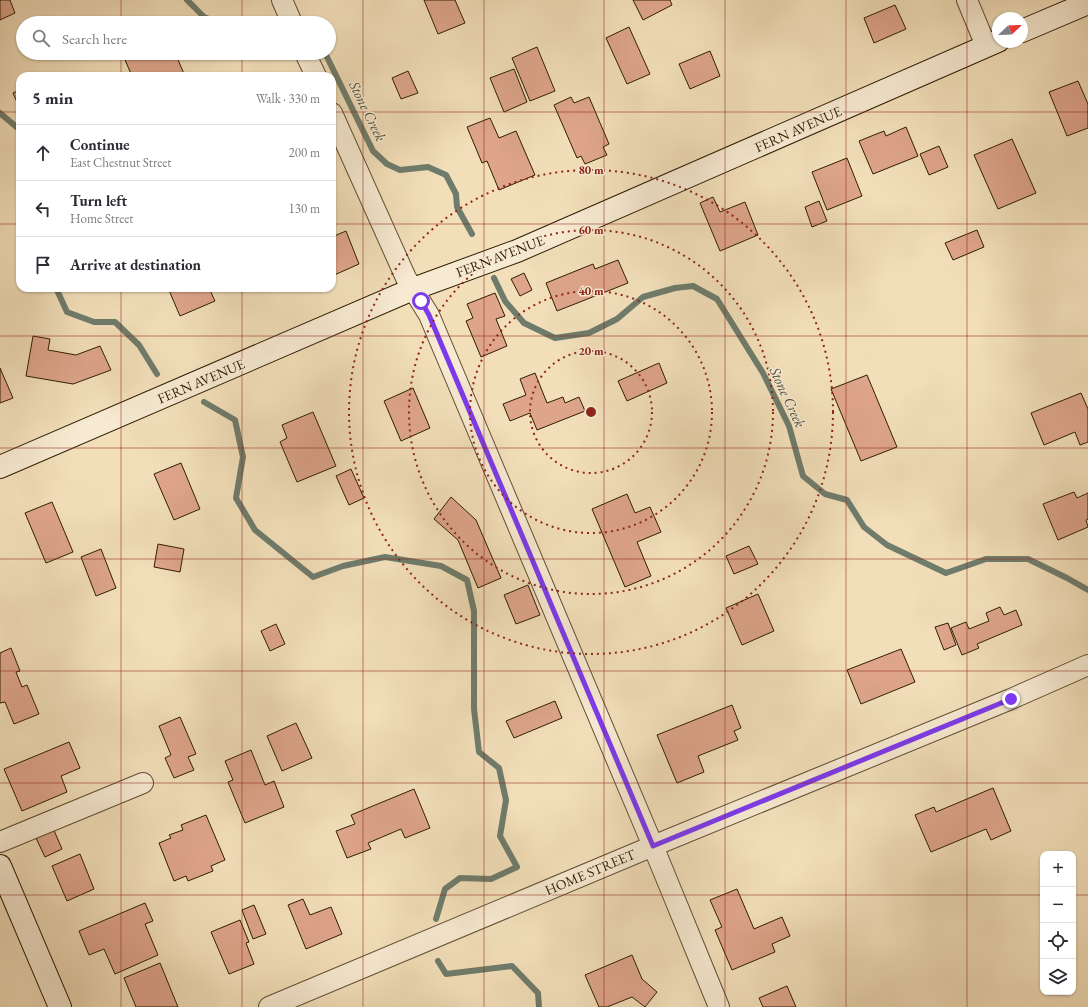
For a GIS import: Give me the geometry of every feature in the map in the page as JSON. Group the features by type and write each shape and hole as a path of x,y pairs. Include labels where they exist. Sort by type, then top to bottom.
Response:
{"main road":[{"path":"1028,29 1088,4"},
{"name":"FERN AVENUE","path":"0,467 413,289 518,251 992,44"},
{"path":"0,866 60,1007"}],"street":[{"path":"282,0 289,16"},
{"path":"967,0 992,44"},
{"path":"308,60 314,72"},
{"path":"336,122 406,278 429,315 653,846 719,1007"},
{"name":"HOME STREET","path":"269,1007 653,846 1011,699 1088,665"},
{"path":"0,842 143,783"}],"building":[{"path":"0,0 10,0 15,13 0,20"},
{"path":"424,0 455,0 465,23 438,34"},
{"path":"633,0 670,0 672,5 643,20"},
{"path":"895,5 906,29 874,43 864,18"},
{"path":"629,27 650,74 627,84 606,38"},
{"path":"537,47 555,91 530,101 512,58"},
{"path":"710,51 720,76 690,89 679,64"},
{"path":"125,60 178,60 183,72 130,72"},
{"path":"514,69 527,102 504,112 490,78"},
{"path":"408,71 418,93 401,99 392,78"},
{"path":"1078,81 1088,104 1088,128 1067,136 1049,92"},
{"path":"16,92 16,100 13,93"},
{"path":"571,97 574,103 589,97 609,144 603,147 607,155 585,164 581,156 577,158 554,105"},
{"path":"490,118 499,138 516,131 535,175 499,190 487,161 482,163 467,127"},
{"path":"906,127 918,156 873,174 859,141 884,131 886,136"},
{"path":"1012,139 1036,193 998,209 974,155"},
{"path":"939,146 948,167 929,175 920,154"},
{"path":"847,158 862,196 827,210 812,172"},
{"path":"713,197 720,212 745,202 758,235 720,251 700,203"},
{"path":"819,201 827,221 812,227 805,207"},
{"path":"977,230 984,247 953,260 945,243"},
{"path":"346,231 359,264 336,274 336,235"},
{"path":"618,260 628,283 557,311 546,283 593,264 595,269"},
{"path":"524,273 532,290 520,296 511,279"},
{"path":"170,292 211,292 215,301 180,316"},
{"path":"495,293 505,316 496,319 507,346 481,357 466,321 473,318 467,304"},
{"path":"33,336 50,339 48,350 76,355 100,346 111,370 73,384 26,376"},
{"path":"659,363 667,383 627,401 618,381"},
{"path":"0,368 13,398 0,403"},
{"path":"535,373 547,403 563,397 565,403 579,397 585,411 537,430 530,413 510,421 503,404 526,395 520,379"},
{"path":"867,375 897,447 861,461 831,389"},
{"path":"413,388 430,428 401,441 384,401"},
{"path":"1081,393 1088,409 1088,442 1080,445 1075,432 1044,445 1031,413"},
{"path":"313,412 336,466 297,482 280,442 287,438 282,425"},
{"path":"181,463 200,509 174,520 154,474"},
{"path":"351,469 364,498 349,505 336,476"},
{"path":"1074,492 1077,498 1088,493 1088,519 1086,520 1088,527 1058,540 1043,504"},
{"path":"627,494 635,513 650,507 661,532 637,542 651,576 625,587 592,509"},
{"path":"451,497 476,520 501,578 478,588 458,540 434,519"},
{"path":"52,502 73,552 46,563 25,513"},
{"path":"158,544 184,549 180,572 154,567"},
{"path":"749,546 758,564 734,574 726,556"},
{"path":"101,549 116,588 96,596 81,557"},
{"path":"528,585 540,615 516,624 504,595"},
{"path":"758,594 774,631 742,645 726,608"},
{"path":"1000,607 1004,615 1016,610 1022,625 977,644 979,648 962,655 951,628 966,622 969,629 989,621 986,613"},
{"path":"948,623 956,645 944,650 935,627"},
{"path":"276,624 285,644 270,651 261,631"},
{"path":"11,648 20,671 16,672 22,687 27,685 39,714 14,724 5,702 0,703 0,653"},
{"path":"901,649 915,682 861,704 847,670"},
{"path":"555,701 562,718 514,738 506,721"},
{"path":"732,705 741,728 734,731 738,740 698,756 704,772 677,783 657,735"},
{"path":"180,717 196,754 188,757 194,770 174,778 165,758 171,755 159,726"},
{"path":"296,723 312,758 282,771 267,736"},
{"path":"69,742 80,768 61,776 67,792 22,811 4,769"},
{"path":"251,750 265,785 274,781 284,807 245,823 228,782 233,780 225,761"},
{"path":"993,788 1011,831 991,840 986,829 931,852 915,815 934,807 936,812"},
{"path":"414,789 430,828 405,838 401,829 368,843 371,849 347,858 336,831 355,824 351,815"},
{"path":"206,815 225,860 211,866 213,871 188,881 186,876 174,881 159,843 171,838 169,835 183,830 181,825"},
{"path":"53,828 62,849 45,857 35,836"},
{"path":"80,854 94,889 67,901 52,866"},
{"path":"737,889 754,929 782,917 790,936 772,944 775,952 732,970 715,930 722,927 710,900"},
{"path":"303,899 310,915 331,907 342,934 306,949 288,905"},
{"path":"145,903 153,921 145,924 158,955 115,974 104,949 89,955 79,931"},
{"path":"254,905 266,934 253,939 242,910"},
{"path":"240,920 249,942 246,943 254,964 229,974 211,932"},
{"path":"632,955 642,979 657,992 645,1007 632,997 607,1007 599,1007 585,975"},
{"path":"160,963 178,1007 136,1007 124,978"},
{"path":"787,986 796,1007 763,1007 759,998"}],"waterway":[{"name":"Stone Creek","path":"187,0 203,16"},
{"name":"Stone Creek","path":"328,60 334,72"},
{"name":"Stone Creek","path":"336,75 373,151 387,164 400,170 428,167 446,175 456,194 457,207 472,234"},
{"path":"0,113 16,127"},
{"name":"Stone Creek","path":"494,278 505,301 524,323 555,338 589,333 617,319 643,297 675,288 693,286 717,299 763,373 789,426 803,476 825,494 847,500 864,527 887,545 946,573 986,559 1028,559 1088,590"},
{"path":"58,292 67,312 94,322 115,322 139,345 157,374"},
{"path":"204,402 235,420 243,457 236,498 255,530 313,577 343,566 385,557 441,566 467,580 474,611 474,709 479,752 499,768 506,800 500,836 517,867 491,879 460,878 445,889 436,919"},
{"path":"438,961 446,974 512,966 538,993 539,1007"}],"route":[{"path":"421,301 429,315 653,846 1011,699"}]}
